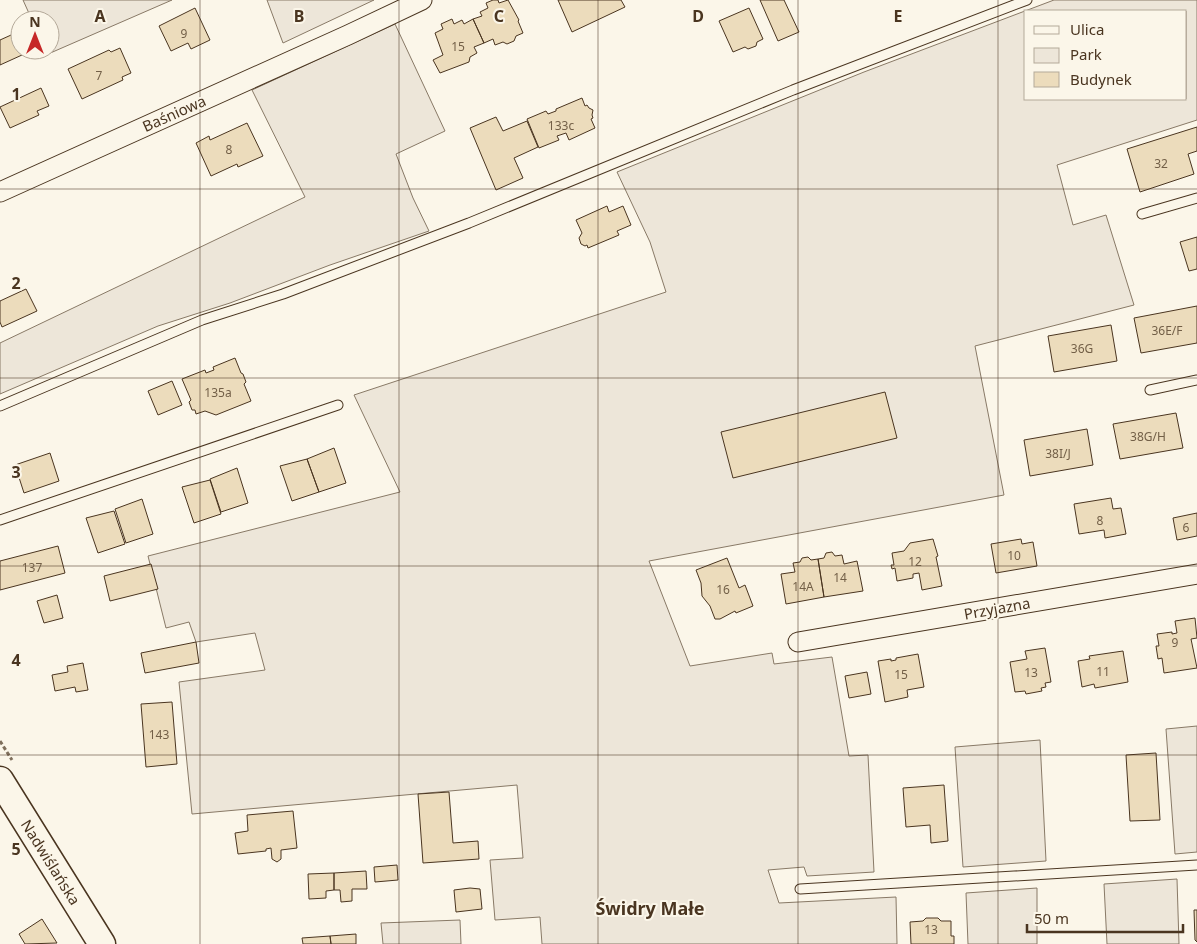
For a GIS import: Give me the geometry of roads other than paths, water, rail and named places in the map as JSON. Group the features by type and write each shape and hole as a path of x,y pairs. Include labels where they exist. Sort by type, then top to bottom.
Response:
{"main road":[{"name":"Nadwiślańska","path":"0,780 102,944"}],"street":[{"name":"Baśniowa","path":"0,192 422,0"},
{"name":"Przyjazna","path":"798,642 1197,574"}],"lane":[{"path":"0,406 202,320 283,294 469,223 793,90 1027,0"},
{"path":"1142,214 1197,198"},
{"path":"1150,390 1197,380"},
{"path":"0,520 338,405"},
{"path":"800,890 1197,865"}],"district":[{"name":"Świdry Małe","path":"650,908"}]}
